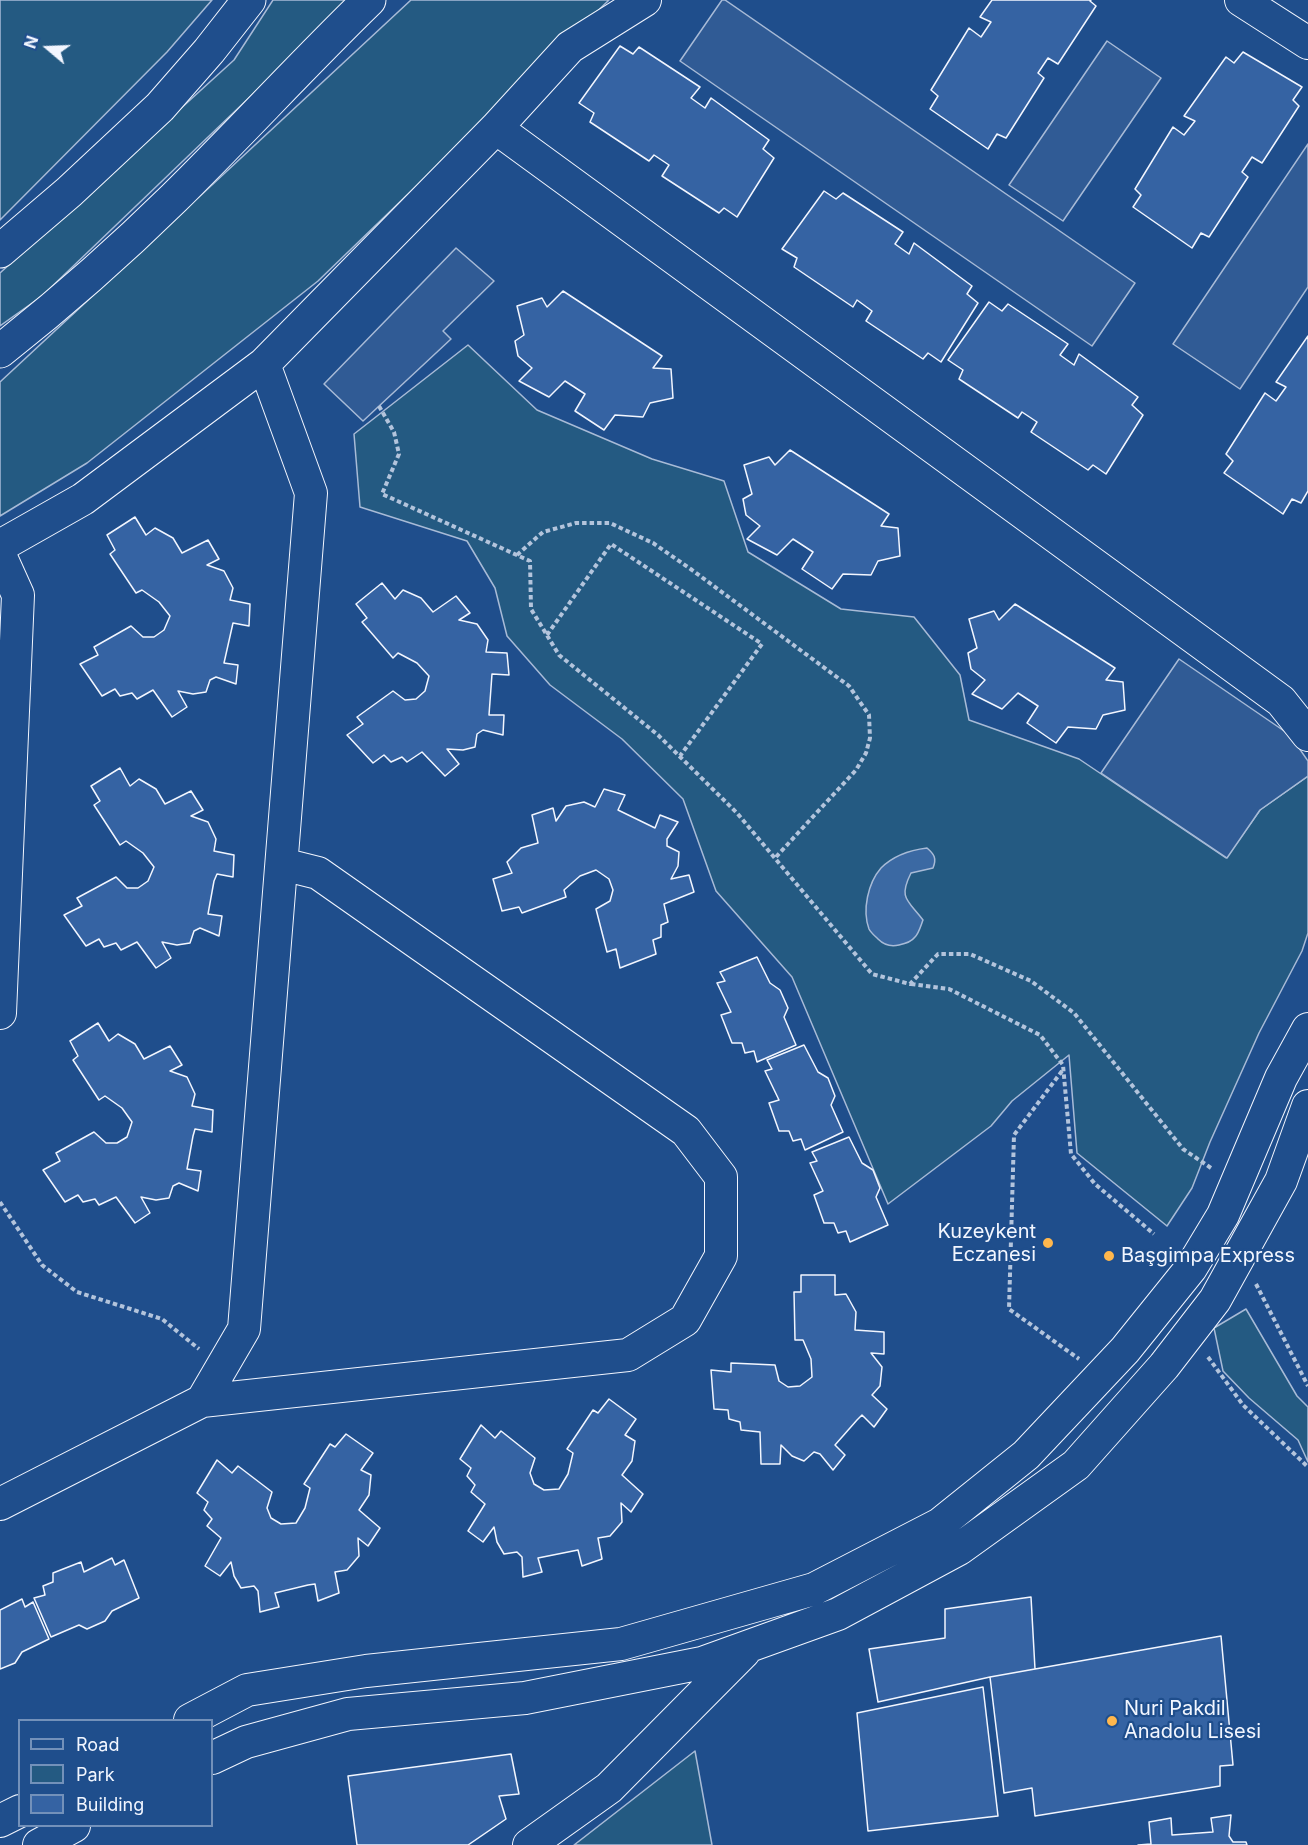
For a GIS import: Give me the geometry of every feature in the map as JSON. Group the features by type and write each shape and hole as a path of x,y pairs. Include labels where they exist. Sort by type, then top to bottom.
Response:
{"highway":[{"path":"0,251 69,192 160,107 209,51 249,0"},
{"path":"0,351 92,275 173,199 369,0"}],"street":[{"path":"0,546 83,499 264,364 496,128 570,47 645,0"},
{"path":"1241,0 1308,43"},
{"path":"496,128 1294,706 1308,735"},
{"path":"202,1401 244,1329 311,493 264,364"},
{"path":"0,555 18,595 0,1013"},
{"path":"0,1504 202,1401 628,1355 685,1320 721,1256 721,1177 686,1131 318,873 282,864"},
{"path":"192,1719 247,1690 366,1671 621,1644 814,1589 940,1524 1026,1455 1125,1350 1191,1268 1223,1215 1281,1078 1308,1029"},
{"path":"213,1758 246,1742 348,1714 525,1698 702,1663 838,1614 959,1549 1076,1466 1164,1366 1215,1300 1241,1254 1281,1181 1308,1106"},
{"path":"529,1845 609,1788 751,1645"},
{"path":"0,1821 18,1812"},
{"path":"39,1845 72,1827"}],"path":[{"path":"379,406 394,432 399,454 382,494 530,561 531,609 559,655 658,735 737,813 872,974 910,984 949,989 1040,1035 1063,1065 1071,1154 1095,1184 1154,1234"},
{"path":"517,555 543,532 576,523 610,523 653,543 849,686 869,715 870,738 866,753 856,770 775,858"},
{"path":"547,635 610,544 762,644 680,756"},
{"path":"910,984 938,954 970,954 1031,981 1074,1013 1183,1149 1236,1185"},
{"path":"1063,1070 1014,1135 1009,1309 1101,1375"},
{"path":"0,1202 42,1265 77,1292 162,1319 222,1367"},
{"path":"1241,1254 1308,1386"},
{"path":"1190,1332 1243,1405 1308,1467"}],"green space":[{"path":"0,0 212,0 167,52 0,220"},
{"path":"273,0 356,0 278,70 42,296 0,326 0,273 234,60"},
{"path":"411,0 609,0 318,281 87,463 0,516 0,382"},
{"path":"468,345 537,410 652,459 724,481 748,552 841,609 914,617 960,675 969,720 1079,759 1226,858 1260,810 1308,776 1308,933 1302,951 1259,1033 1192,1188 1167,1226 1077,1153 1069,1055 1012,1101 991,1126 888,1204 792,977 716,891 683,799 622,739 550,685 507,636 495,588 467,541 360,507 354,434"},
{"path":"1246,1309 1297,1396 1308,1407 1308,1462 1298,1440 1249,1398 1223,1371 1214,1328"},
{"path":"695,1751 712,1845 574,1845"}],"shaded area":[{"path":"722,0 1135,283 1092,346 680,61"},
{"path":"1107,41 1161,78 1063,221 1009,185"},
{"path":"1308,144 1308,287 1240,389 1173,344"},
{"path":"456,248 494,281 443,331 451,339 363,421 324,384"},
{"path":"1179,659 1290,735 1308,761 1308,776 1260,810 1227,858 1101,773"},
{"path":"927,848 934,856 933,868 911,873 905,888 906,899 923,920 919,931 914,938 905,943 893,946 885,944 871,932 867,922 866,905 876,874 891,860 909,852"}],"building":[{"path":"992,0 1091,0 1096,6 1058,64 1048,58 1038,73 1044,78 1006,138 997,134 988,149 930,109 938,96 931,90 969,28 981,37 991,22 980,17"},
{"path":"620,46 633,54 639,47 700,87 691,98 705,108 711,98 769,140 763,149 774,158 737,217 724,208 719,213 662,176 669,165 654,155 649,161 590,122 594,113 579,103"},
{"path":"1243,52 1302,87 1293,100 1299,106 1262,163 1252,157 1242,172 1248,177 1209,237 1201,233 1192,248 1133,207 1141,195 1135,189 1173,127 1184,135 1195,121 1184,116 1226,57 1234,63"},
{"path":"824,191 836,199 843,193 903,232 895,244 909,254 914,243 972,286 967,294 978,303 941,362 928,353 923,359 866,321 872,311 857,300 853,307 794,267 797,258 782,249"},
{"path":"563,291 662,356 653,368 671,369 673,398 650,403 643,417 615,415 604,430 575,411 585,394 565,381 549,397 519,381 532,368 518,356 515,341 524,335 517,306 542,298 547,307"},
{"path":"989,302 1002,311 1008,304 1068,344 1060,355 1074,365 1079,354 1138,397 1132,405 1143,415 1106,474 1093,465 1088,470 1031,432 1037,422 1022,412 1018,418 959,379 963,370 948,360"},
{"path":"1308,336 1308,491 1301,503 1292,499 1283,514 1224,473 1233,461 1226,454 1265,393 1276,401 1286,387 1276,382"},
{"path":"790,450 889,514 881,526 898,528 900,556 878,561 871,575 843,574 832,589 802,569 813,552 793,539 777,555 747,539 760,526 746,515 743,499 752,494 744,465 769,457 775,465"},
{"path":"135,517 146,535 155,528 173,538 182,553 208,540 219,559 207,565 224,571 233,588 230,600 250,604 249,626 233,623 224,663 238,665 236,684 216,677 210,680 206,692 193,694 178,691 187,707 172,717 153,690 137,699 132,693 120,696 115,689 102,696 80,664 98,655 94,647 131,626 143,637 154,637 164,630 170,616 159,602 142,590 136,593 110,554 115,550 107,535"},
{"path":"382,583 395,599 403,590 421,598 433,612 456,596 470,613 459,620 477,624 488,640 486,652 507,653 509,675 492,674 489,715 504,715 503,735 483,730 477,734 475,747 463,750 447,749 459,764 445,776 422,752 407,762 402,757 391,762 384,755 373,763 347,735 363,724 357,717 393,691 405,700 416,699 425,691 429,676 417,663 398,653 393,658 362,622 367,618 356,604"},
{"path":"1015,604 1115,668 1106,680 1123,682 1125,710 1103,715 1096,729 1068,727 1056,743 1027,723 1038,706 1018,693 1002,709 972,694 985,680 971,669 968,653 977,648 969,619 994,611 999,620"},
{"path":"120,768 130,786 139,779 156,789 165,804 191,791 203,810 191,816 208,822 216,839 214,851 234,855 233,877 217,874 214,881 208,914 222,916 219,936 200,928 194,931 190,943 177,945 162,942 171,958 156,968 137,942 121,950 116,943 104,947 99,939 86,946 64,915 82,906 77,898 116,877 127,888 138,888 148,881 154,867 143,853 126,841 120,845 94,805 100,801 91,786"},
{"path":"604,789 625,795 618,810 655,828 660,815 678,822 667,839 667,846 679,852 678,866 671,879 689,875 694,892 664,904 668,922 661,925 661,937 653,940 656,954 620,968 616,949 607,952 596,909 610,901 613,890 609,879 596,870 580,876 564,890 566,897 522,913 519,907 502,911 493,879 512,873 507,862 521,848 538,843 532,815 553,808 556,821 566,806 584,802 595,807"},
{"path":"757,957 770,983 780,990 788,1008 784,1017 796,1045 757,1062 754,1051 745,1053 742,1043 732,1043 721,1015 731,1012 717,983 725,981 720,972"},
{"path":"98,1023 109,1041 118,1034 135,1044 144,1059 170,1046 182,1065 170,1071 187,1077 195,1094 192,1106 213,1110 212,1132 195,1129 193,1136 187,1169 201,1171 198,1191 179,1183 173,1186 169,1198 156,1200 141,1197 150,1213 135,1223 116,1197 99,1205 95,1199 83,1202 78,1195 65,1202 43,1170 60,1161 56,1153 94,1132 106,1143 117,1143 127,1137 132,1122 122,1108 105,1096 99,1100 73,1060 78,1056 70,1041"},
{"path":"804,1045 818,1072 828,1078 835,1096 831,1105 843,1132 805,1150 801,1139 793,1141 789,1131 779,1131 769,1103 779,1100 765,1071 772,1069 767,1060"},
{"path":"849,1137 862,1163 873,1170 880,1188 876,1197 888,1225 850,1242 846,1231 838,1233 834,1223 824,1223 814,1195 823,1191 810,1163 817,1161 812,1152"},
{"path":"801,1275 835,1275 835,1295 846,1294 856,1312 855,1330 884,1332 884,1354 871,1353 882,1367 880,1386 872,1395 887,1409 874,1427 862,1415 857,1420 835,1445 845,1455 833,1470 820,1454 814,1452 804,1461 792,1456 781,1445 780,1464 761,1464 760,1432 741,1430 740,1422 729,1419 728,1410 714,1409 711,1370 731,1372 731,1363 775,1365 779,1381 788,1387 800,1386 812,1377 811,1359 803,1340 795,1340 794,1292 801,1292"},
{"path":"609,1399 636,1419 625,1435 635,1441 632,1461 622,1475 643,1494 631,1512 621,1503 622,1522 610,1536 598,1538 602,1559 582,1566 578,1550 538,1558 542,1572 523,1577 522,1557 517,1552 504,1554 497,1542 494,1527 483,1542 468,1531 485,1504 471,1492 475,1485 467,1476 471,1468 460,1459 481,1425 495,1438 501,1431 535,1458 530,1473 534,1484 544,1490 559,1489 568,1474 573,1453 567,1449 593,1410 598,1413"},
{"path":"346,1434 373,1453 361,1470 371,1475 369,1495 359,1510 380,1528 368,1546 358,1538 359,1556 347,1570 335,1572 339,1593 318,1601 315,1584 308,1585 275,1593 279,1607 260,1612 258,1591 254,1586 241,1588 234,1576 231,1562 220,1576 205,1566 221,1538 207,1526 212,1519 204,1510 208,1502 197,1493 217,1460 232,1473 238,1466 272,1492 267,1508 271,1518 281,1524 296,1523 305,1508 310,1488 304,1484 330,1444 335,1447"},
{"path":"112,1558 115,1565 124,1560 139,1598 112,1611 105,1621 87,1629 79,1625 51,1637 34,1598 45,1595 43,1586 53,1582 53,1573 81,1562 84,1572"},
{"path":"1031,1597 1035,1669 878,1702 869,1649 945,1638 945,1609"},
{"path":"22,1599 25,1607 33,1602 49,1639 22,1652 15,1663 0,1669 0,1610"},
{"name":"Nuri Pakdil Anadolu Lisesi","path":"1221,1636 1233,1765 1220,1766 1220,1786 1035,1816 1032,1788 1004,1793 990,1677"},
{"path":"983,1687 998,1816 868,1831 857,1713"},
{"path":"511,1754 519,1794 499,1796 506,1819 468,1845 357,1845 348,1776"},
{"path":"1231,1815 1229,1836 1233,1842 1246,1842 1247,1845 1138,1845 1151,1844 1149,1822 1171,1818 1172,1835 1213,1832 1211,1818"}],"place":[{"name":"Kuzeykent Eczanesi","path":"1048,1243"},
{"name":"Başgimpa Express","path":"1109,1256"},
{"name":"Nuri Pakdil Anadolu Lisesi","path":"1112,1721"}]}
